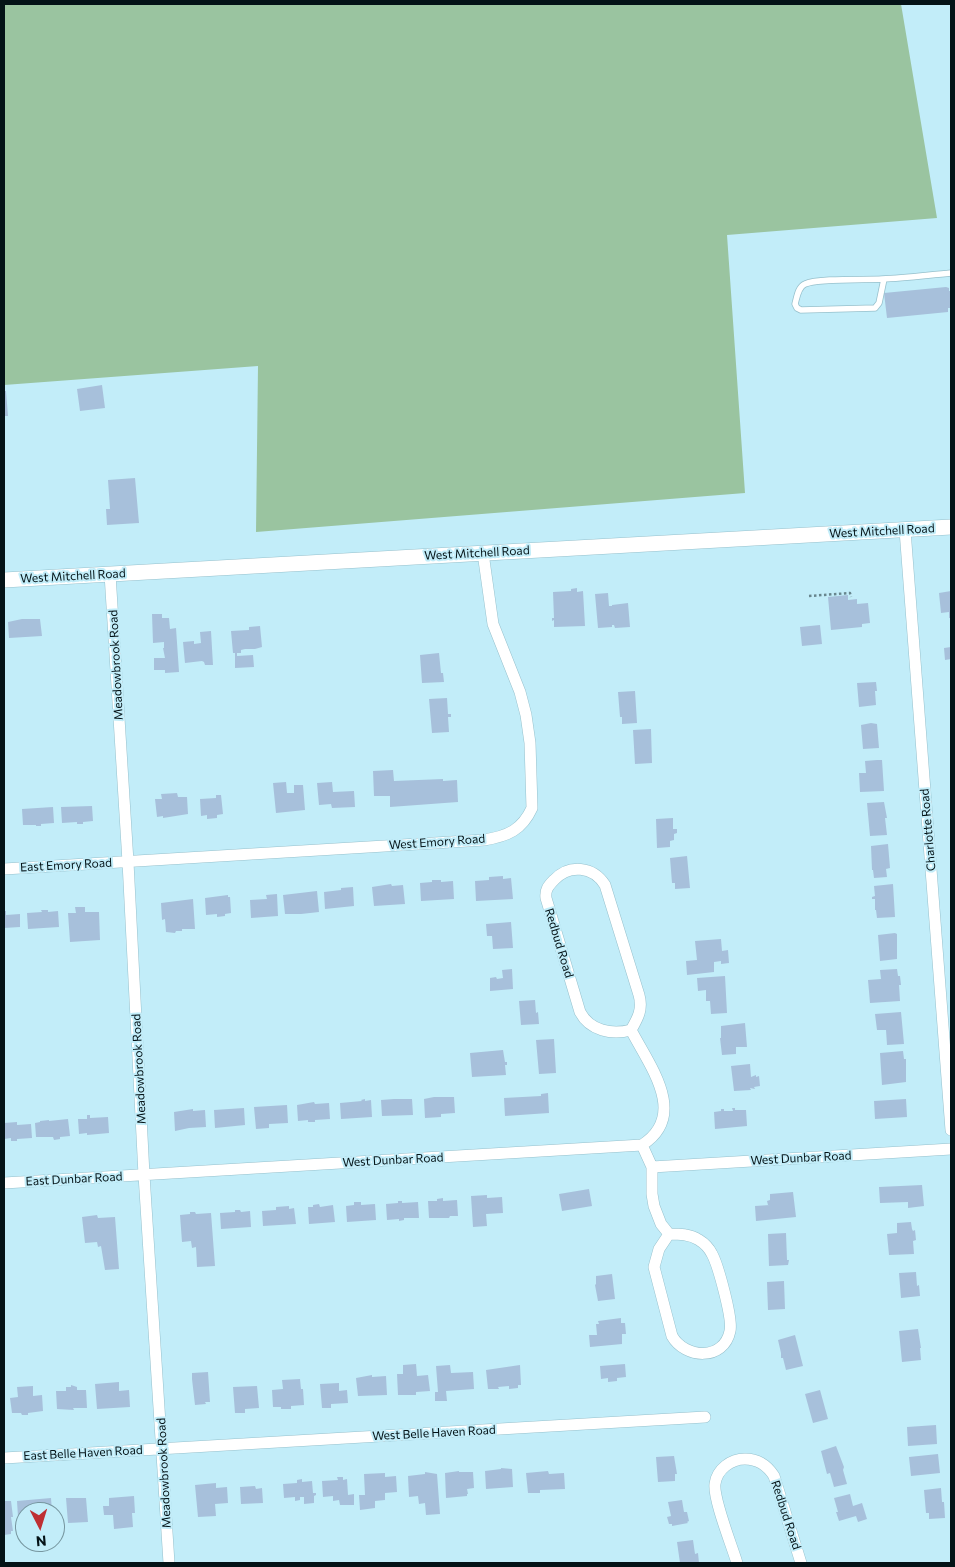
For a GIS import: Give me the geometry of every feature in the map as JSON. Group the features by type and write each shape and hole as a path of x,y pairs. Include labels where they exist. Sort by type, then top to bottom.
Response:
{"main road":[{"path":"928,529 951,518"},
{"name":"West Mitchell Road","path":"4,580 951,527"},
{"path":"928,529 951,534"}],"street":[{"name":"Charlotte Road","path":"904,530 951,1130"},
{"name":"West Emory Road","path":"128,862 484,840 500,837 518,828 527,819 532,808 528,724 520,692 493,624 483,553"},
{"name":"Meadowbrook Road","path":"110,574 128,862 144,1175 169,1563"},
{"name":"East Emory Road","path":"4,869 128,862"},
{"name":"Redbud Road","path":"570,869 594,873 602,879 605,885 641,1001 640,1012 631,1030 619,1032 604,1031 589,1024 580,1012 546,898 546,890 550,884 562,873 570,869"},
{"path":"631,1030 658,1078 664,1100 660,1128 655,1135 642,1144 652,1167 654,1206 661,1224 669,1234 689,1236 699,1240 708,1248 715,1261 730,1318 731,1330 727,1341 720,1348 712,1352 690,1353 675,1343 672,1336 654,1267 658,1249 669,1234"},
{"name":"West Dunbar Road","path":"144,1175 642,1144"},
{"name":"West Dunbar Road","path":"652,1167 951,1149"},
{"name":"East Dunbar Road","path":"4,1183 144,1175"},
{"name":"West Belle Haven Road","path":"163,1448 705,1417"},
{"name":"East Belle Haven Road","path":"4,1458 163,1448"},
{"name":"Redbud Road","path":"738,1563 717,1500 715,1484 719,1473 728,1464 748,1459 766,1466 774,1476 801,1563"}],"lane":[{"path":"884,279 877,307 875,308 801,310 795,304 800,288 808,283 951,273"}],"path":[{"path":"809,596 850,593 851,597"}],"green space":[{"path":"4,4 901,4 937,218 727,235 745,493 256,532 258,366 4,385"}],"building":[{"path":"946,287 951,291 951,308 948,308 948,312 887,318 884,293"},
{"path":"102,385 105,408 80,411 77,389"},
{"path":"4,391 6,391 8,416 4,416"},
{"path":"135,478 139,523 107,525 106,509 110,509 108,480"},
{"path":"577,588 577,592 583,591 585,626 554,627 554,620 552,621 552,618 554,618 553,592 571,591 571,589"},
{"path":"951,591 951,618 949,618 949,612 941,613 939,593"},
{"path":"608,593 609,606 628,603 630,627 615,628 612,625 612,627 598,628 595,594"},
{"path":"848,595 848,600 857,599 857,604 868,603 870,623 862,624 862,627 831,630 828,597"},
{"path":"152,614 162,614 162,618 169,618 170,629 176,628 179,672 165,673 165,670 154,670 154,658 165,658 164,642 153,643"},
{"path":"22,619 40,619 42,636 9,638 8,622"},
{"path":"820,625 822,644 802,646 800,627"},
{"path":"260,626 262,647 245,649 241,650 241,653 237,653 237,656 253,655 254,667 235,668 235,653 233,653 231,631 249,630 249,627"},
{"path":"211,631 213,665 205,665 202,661 185,663 183,642 194,641 194,644 201,643 200,632"},
{"path":"951,647 951,659 945,660 944,648"},
{"path":"439,653 444,682 422,683 420,655"},
{"path":"876,682 876,705 859,707 857,683"},
{"path":"635,691 637,723 622,724 618,692"},
{"path":"447,698 448,714 451,714 451,717 448,717 449,732 432,733 429,699"},
{"path":"877,724 879,748 863,749 861,725"},
{"path":"651,729 652,763 635,764 633,730"},
{"path":"882,760 884,791 860,792 859,773 866,773 865,761"},
{"path":"393,770 394,781 457,780 458,802 390,807 390,796 374,796 373,771"},
{"path":"286,782 287,793 294,793 294,785 303,785 305,810 276,813 273,783"},
{"path":"332,782 333,792 354,791 355,807 332,808 331,804 319,805 317,783"},
{"path":"177,793 178,797 187,797 188,814 163,818 163,816 157,817 155,799 162,799 161,794"},
{"path":"216,795 221,795 223,814 217,815 217,818 207,819 207,815 201,816 200,799 216,798"},
{"path":"884,802 887,818 885,818 887,835 870,836 867,803"},
{"path":"92,806 93,821 83,822 83,824 77,824 77,822 62,823 61,807"},
{"path":"53,807 54,823 41,824 41,826 23,825 22,809"},
{"path":"673,818 673,829 677,829 677,833 674,834 674,840 670,841 670,847 657,848 656,819"},
{"path":"888,844 890,868 886,869 887,877 874,878 871,846"},
{"path":"687,856 690,888 675,889 675,883 672,883 670,858"},
{"path":"503,876 503,879 511,878 513,899 476,901 475,881"},
{"path":"432,880 441,880 441,882 453,881 454,899 421,901 420,883 432,882"},
{"path":"391,884 392,886 403,885 405,904 374,906 372,887"},
{"path":"893,884 895,917 877,918 875,899 872,899 875,896 874,886"},
{"path":"353,887 354,906 325,909 324,892"},
{"path":"317,891 319,912 285,914 283,895"},
{"path":"277,894 278,916 251,918 250,900 267,899 266,895"},
{"path":"228,895 230,897 231,913 217,917 217,914 206,915 205,898"},
{"path":"193,899 195,929 182,929 182,931 176,931 175,933 166,932 165,919 162,920 161,903"},
{"path":"75,907 85,907 85,912 99,912 100,940 70,942 68,913 76,913"},
{"path":"41,910 48,910 48,912 58,911 59,927 28,929 27,913 42,912"},
{"path":"4,911 6,911 6,915 20,914 20,927 4,928"},
{"path":"511,922 513,948 493,949 492,936 487,936 486,924"},
{"path":"897,934 897,959 880,961 878,935"},
{"path":"721,939 722,951 728,950 729,963 721,964 721,961 714,962 714,972 687,975 686,961 697,960 695,941"},
{"path":"512,969 513,989 490,991 490,978 503,978 502,970"},
{"path":"897,969 901,985 899,985 900,1001 870,1003 868,980 881,979 880,970"},
{"path":"725,976 727,1013 711,1014 710,1001 706,1001 706,990 698,991 697,978"},
{"path":"535,1000 539,1024 521,1025 519,1001"},
{"path":"901,1012 904,1044 887,1045 886,1030 877,1030 875,1014"},
{"path":"745,1023 747,1047 736,1047 736,1054 722,1055 721,1026"},
{"path":"554,1039 556,1073 539,1074 536,1040"},
{"path":"503,1050 505,1062 507,1062 507,1065 505,1065 506,1075 472,1077 470,1053"},
{"path":"903,1051 904,1059 906,1059 906,1082 882,1085 880,1053"},
{"path":"750,1064 751,1077 759,1076 760,1086 754,1087 755,1089 750,1088 751,1090 734,1091 731,1066"},
{"path":"548,1093 549,1113 505,1116 504,1098 541,1096 541,1094"},
{"path":"454,1097 455,1113 441,1114 441,1117 425,1118 424,1099"},
{"path":"365,1099 365,1101 371,1100 372,1117 341,1119 340,1103 362,1101"},
{"path":"412,1099 413,1115 382,1116 381,1100"},
{"path":"906,1099 907,1117 875,1119 874,1101"},
{"path":"314,1102 315,1104 329,1103 330,1119 315,1120 315,1122 308,1122 308,1120 298,1121 297,1105"},
{"path":"287,1105 288,1123 269,1124 269,1128 256,1129 254,1107"},
{"path":"244,1108 245,1125 215,1128 214,1110"},
{"path":"732,1108 735,1108 735,1110 746,1110 747,1126 715,1129 714,1112 721,1111 721,1109 733,1111"},
{"path":"193,1109 193,1111 205,1110 206,1127 175,1131 174,1112"},
{"path":"87,1115 90,1115 90,1118 108,1117 109,1133 79,1134 78,1119 87,1119"},
{"path":"68,1119 70,1136 54,1140 53,1137 36,1137 35,1123"},
{"path":"17,1122 17,1125 31,1124 32,1138 17,1139 17,1141 11,1141 11,1138 4,1139 4,1123"},
{"path":"922,1185 924,1206 908,1208 908,1202 880,1203 879,1187"},
{"path":"589,1189 592,1206 562,1211 559,1194"},
{"path":"793,1192 796,1217 756,1221 755,1206 770,1205 768,1205 767,1201 770,1200 770,1194"},
{"path":"487,1195 487,1198 502,1197 503,1213 486,1214 487,1226 473,1227 471,1196"},
{"path":"443,1198 443,1201 457,1200 458,1216 429,1218 428,1201 437,1201 437,1199"},
{"path":"398,1201 402,1201 402,1203 418,1202 419,1218 404,1218 404,1220 399,1221 399,1219 387,1220 386,1204 398,1203"},
{"path":"354,1202 361,1202 361,1205 375,1204 376,1220 347,1222 346,1206 354,1205"},
{"path":"319,1204 320,1207 333,1205 335,1222 309,1224 308,1207"},
{"path":"289,1206 289,1209 294,1208 296,1224 263,1226 262,1211 276,1210 276,1207"},
{"path":"235,1210 240,1210 241,1212 250,1211 251,1227 221,1229 220,1213 235,1212"},
{"path":"190,1212 195,1212 196,1214 211,1213 215,1266 197,1267 196,1247 192,1248 191,1241 182,1242 180,1215 190,1214"},
{"path":"97,1215 98,1218 115,1217 119,1269 105,1270 101,1246 98,1247 97,1242 85,1243 82,1217"},
{"path":"911,1222 913,1231 915,1230 916,1240 913,1241 914,1254 889,1255 887,1234 897,1233 897,1223"},
{"path":"786,1233 788,1265 769,1266 768,1234"},
{"path":"916,1272 920,1296 901,1298 899,1273"},
{"path":"612,1274 615,1299 598,1301 595,1285 596,1276"},
{"path":"784,1281 785,1309 768,1310 767,1282"},
{"path":"621,1318 621,1323 625,1323 626,1334 622,1334 622,1344 590,1347 589,1335 597,1335 596,1324 599,1324 598,1321"},
{"path":"918,1329 921,1360 902,1362 899,1331"},
{"path":"795,1335 803,1366 786,1370 783,1358 781,1358 778,1340"},
{"path":"416,1364 417,1376 428,1375 430,1391 416,1392 416,1395 398,1395 397,1374 403,1374 403,1365"},
{"path":"625,1364 626,1377 608,1382 608,1378 601,1379 600,1366"},
{"path":"450,1365 451,1373 473,1372 474,1389 446,1391 447,1401 435,1401 435,1392 438,1392 436,1366"},
{"path":"520,1365 521,1385 518,1385 518,1388 509,1389 509,1386 498,1387 499,1389 488,1389 486,1370"},
{"path":"208,1372 210,1402 195,1405 192,1373"},
{"path":"372,1375 372,1377 386,1376 387,1395 358,1396 356,1378"},
{"path":"300,1379 304,1405 291,1406 291,1409 273,1407 272,1390 283,1389 282,1380"},
{"path":"119,1382 119,1391 129,1390 130,1407 97,1409 95,1384"},
{"path":"339,1383 339,1391 347,1390 348,1403 331,1404 331,1408 322,1408 320,1384"},
{"path":"71,1385 77,1387 77,1390 86,1390 87,1408 73,1408 74,1410 57,1409 56,1391 66,1391 66,1387 71,1387"},
{"path":"33,1386 33,1396 42,1395 43,1411 28,1413 28,1415 12,1413 10,1398 18,1397 17,1387"},
{"path":"257,1386 259,1408 245,1409 245,1413 235,1413 233,1387"},
{"path":"820,1390 828,1419 813,1423 805,1394"},
{"path":"936,1425 937,1444 908,1446 907,1427"},
{"path":"836,1446 844,1467 843,1470 847,1484 834,1487 830,1473 827,1474 821,1451"},
{"path":"938,1454 940,1473 911,1476 909,1457"},
{"path":"674,1456 677,1474 675,1474 675,1481 658,1482 656,1457"},
{"path":"501,1468 512,1469 513,1487 486,1489 485,1471"},
{"path":"548,1471 549,1474 564,1473 565,1489 540,1490 540,1493 528,1493 526,1473"},
{"path":"425,1472 437,1474 440,1514 426,1515 425,1503 419,1504 418,1496 409,1497 408,1476 425,1474"},
{"path":"473,1472 474,1488 467,1489 467,1496 446,1498 445,1473"},
{"path":"385,1473 385,1477 396,1476 397,1492 385,1493 385,1500 375,1501 375,1508 360,1510 359,1495 365,1495 364,1474"},
{"path":"337,1477 343,1477 343,1480 347,1479 348,1495 354,1494 354,1505 340,1505 339,1500 333,1501 333,1496 323,1497 322,1481 338,1480"},
{"path":"302,1479 302,1482 312,1481 313,1493 316,1493 314,1503 304,1504 304,1497 300,1497 300,1500 295,1501 295,1497 284,1498 283,1484 297,1483 297,1480"},
{"path":"216,1483 216,1488 227,1487 228,1503 215,1504 216,1516 198,1517 195,1485"},
{"path":"255,1486 256,1489 262,1488 263,1503 241,1504 240,1487"},
{"path":"941,1488 945,1518 929,1519 929,1513 926,1513 924,1490"},
{"path":"850,1494 853,1506 862,1503 867,1519 858,1522 856,1516 839,1521 834,1498"},
{"path":"134,1496 135,1513 132,1513 133,1527 114,1529 113,1515 104,1515 103,1506 109,1506 109,1498"},
{"path":"51,1498 51,1502 17,1502"},
{"path":"66,1498 86,1498 88,1522 68,1523"},
{"path":"682,1500 684,1512 687,1512 689,1521 688,1523 672,1526 672,1524 669,1524 667,1517 671,1516 668,1502"},
{"path":"4,1501 11,1501 13,1531 11,1531 11,1534 4,1535"},
{"path":"693,1540 695,1554 698,1553 699,1563 680,1563 677,1542"}]}
